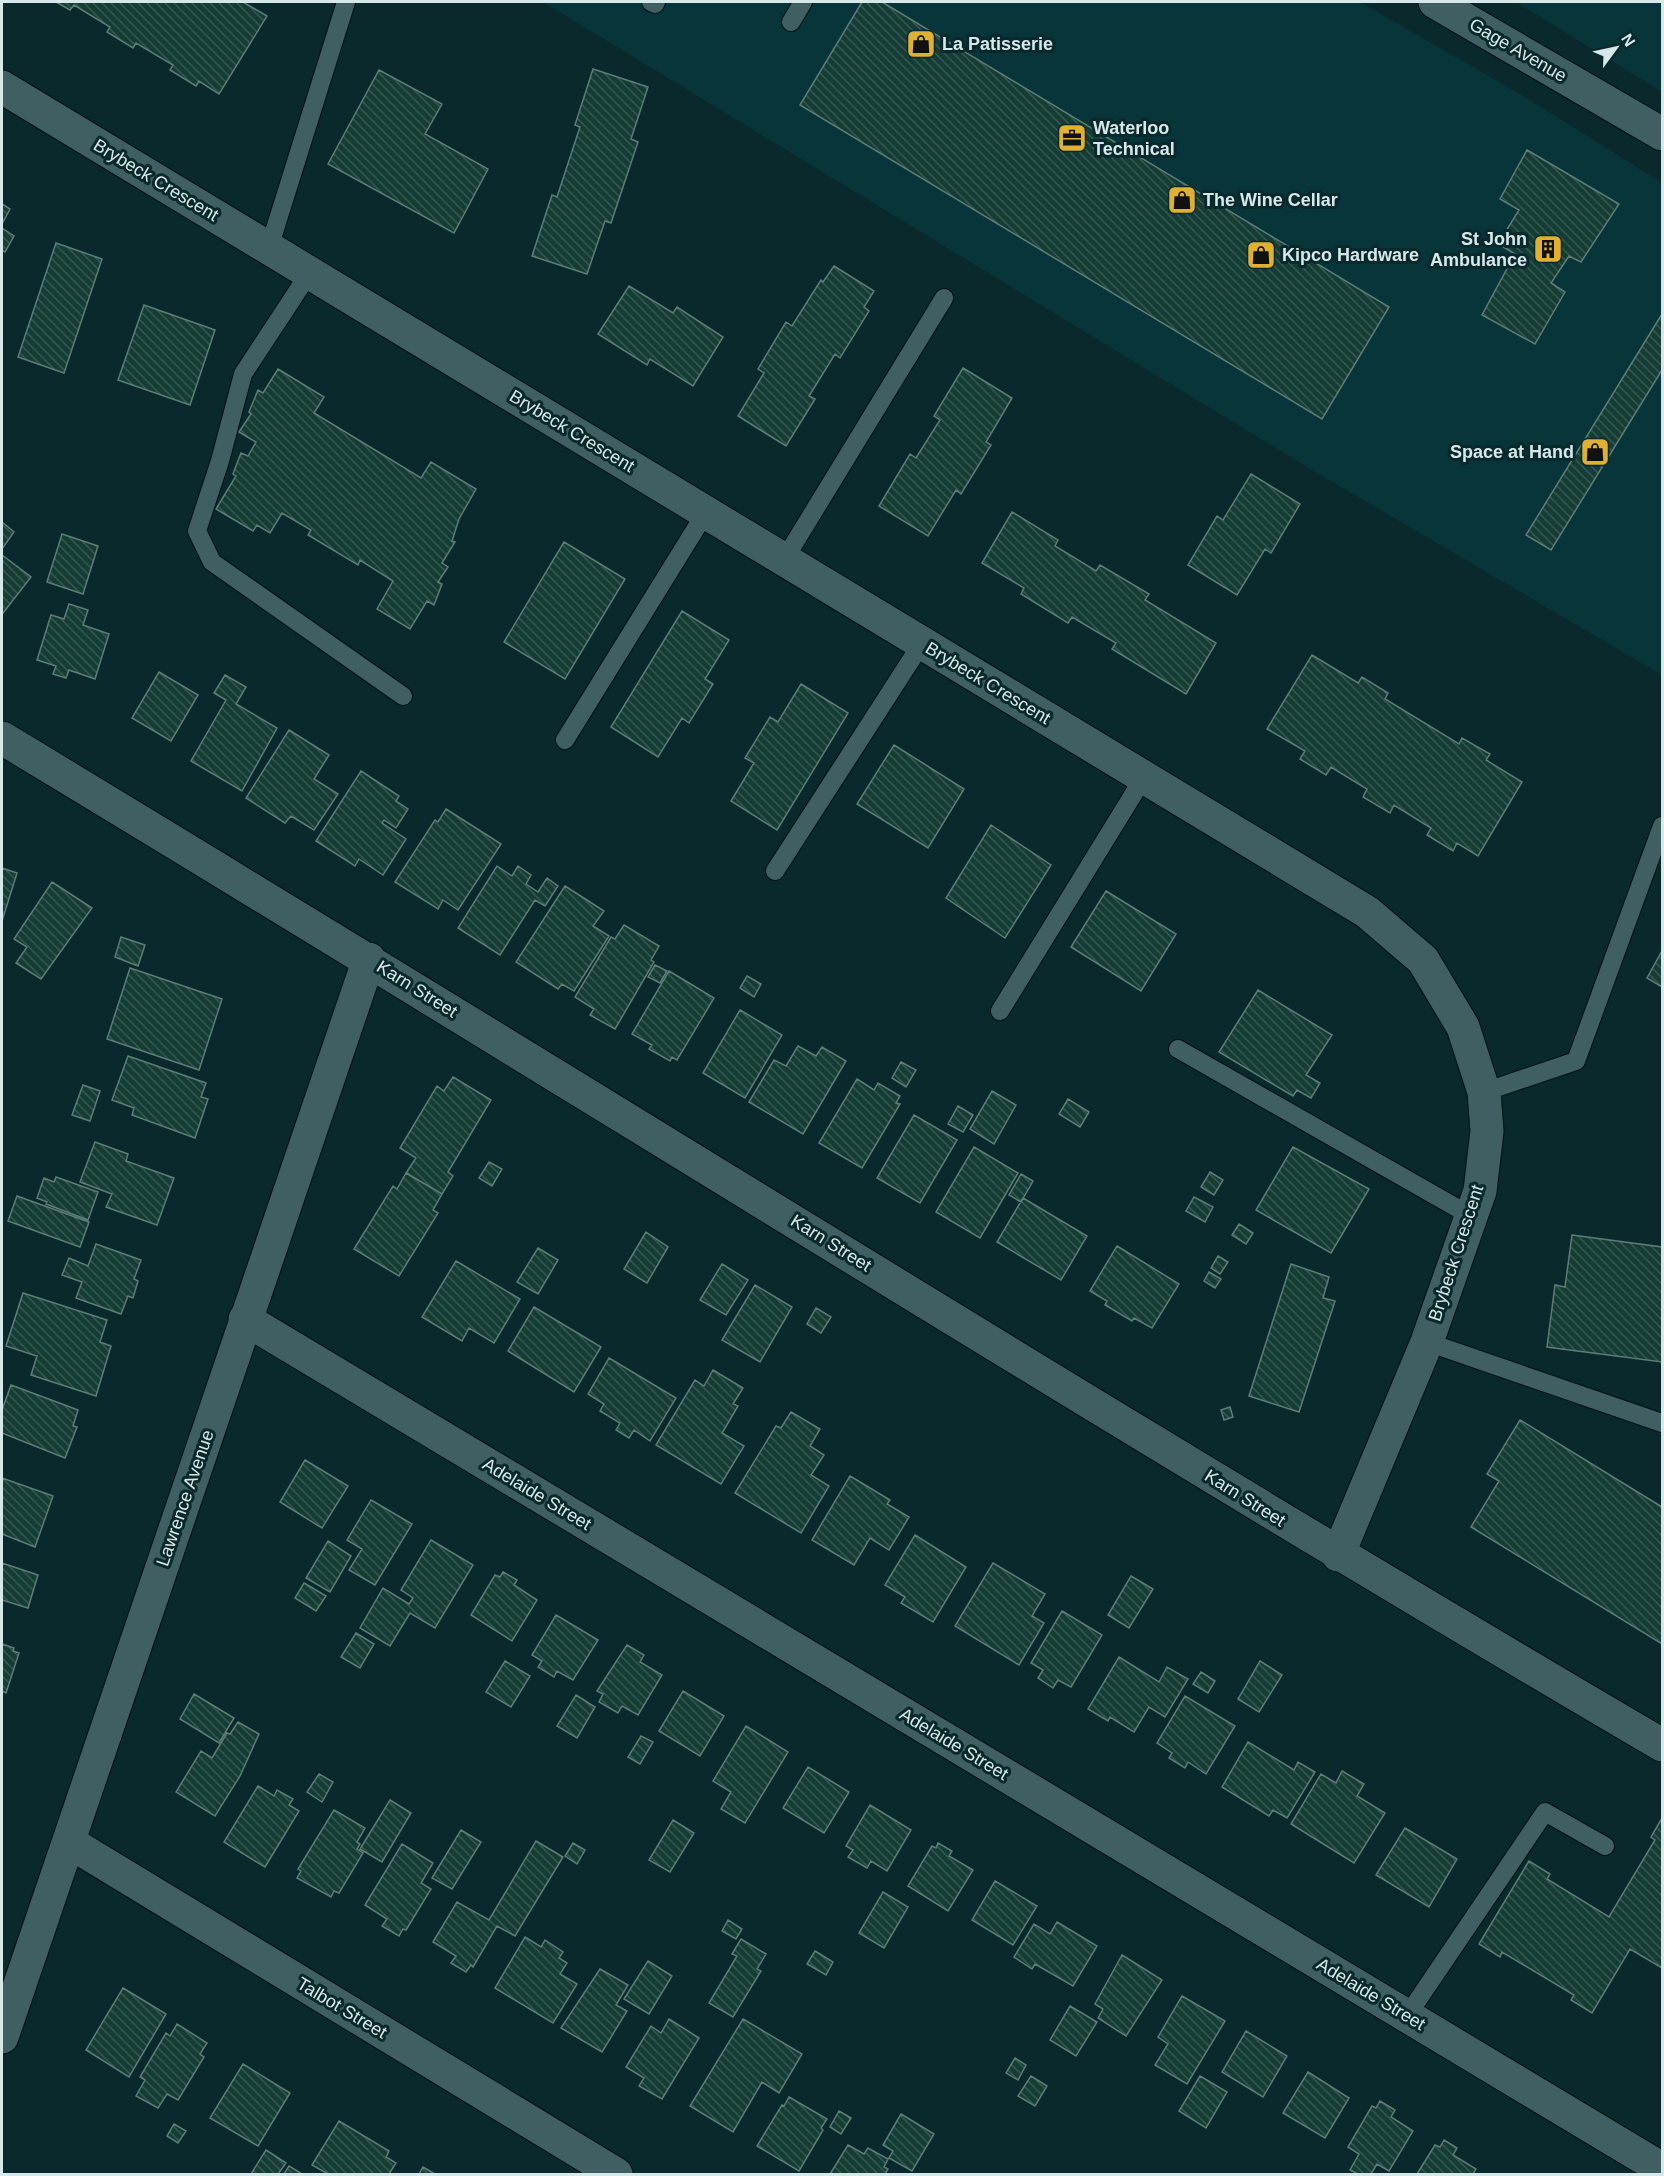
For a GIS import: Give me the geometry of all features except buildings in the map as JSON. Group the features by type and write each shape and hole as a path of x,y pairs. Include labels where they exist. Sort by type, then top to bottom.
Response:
{"street":[{"name":"Gage Avenue","path":"1435,2 1662,134"},
{"name":"Brybeck Crescent","path":"2,87 1367,912 1423,960 1463,1027 1484,1092 1487,1131 1480,1191 1426,1342 1338,1555"},
{"name":"Karn Street","path":"2,738 369,959 1338,1555 1662,1745"},
{"name":"Lawrence Avenue","path":"2,2037 369,959"},
{"name":"Adelaide Street","path":"245,1319 1662,2169"},
{"name":"Talbot Street","path":"69,1842 616,2175"}],"lane":[{"path":"269,248 346,2"},
{"path":"651,2 654,4 656,2"},
{"path":"791,22 803,2"},
{"path":"310,272 243,374 220,461 197,531 212,562 403,696"},
{"path":"784,560 944,298"},
{"path":"565,740 706,512"},
{"path":"775,871 922,643"},
{"path":"1000,1011 1144,777"},
{"path":"1484,1092 1576,1061 1662,826"},
{"path":"1178,1049 1471,1216"},
{"path":"1426,1342 1662,1423"},
{"path":"1407,2016 1545,1812 1605,1846"}],"shaded area":[{"path":"543,2 1360,2 1522,95 1662,183 1662,675 1307,467"},
{"path":"1516,2 1662,2 1662,92"}],"place":[{"name":"La Patisserie","path":"921,44"},
{"name":"Waterloo Technical","path":"1072,138"},
{"name":"The Wine Cellar","path":"1182,200"},
{"name":"St John Ambulance","path":"1548,249"},
{"name":"Kipco Hardware","path":"1261,255"},
{"name":"Space at Hand","path":"1595,452"}]}
